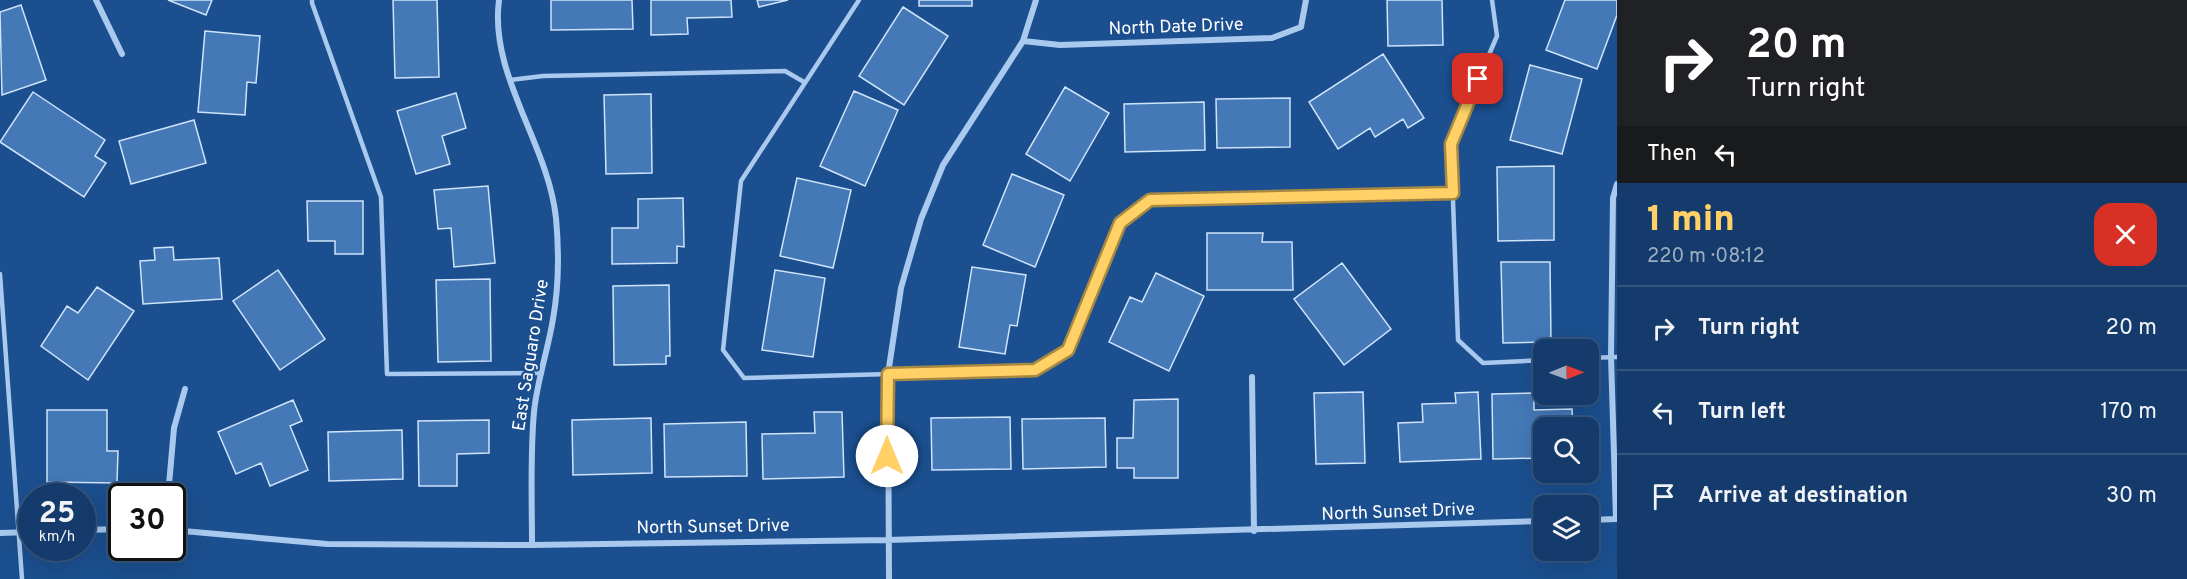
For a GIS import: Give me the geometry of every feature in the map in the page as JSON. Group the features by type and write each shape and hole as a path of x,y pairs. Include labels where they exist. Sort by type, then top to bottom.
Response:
{"street":[{"path":"96,0 122,54"},
{"name":"East Saguaro Drive","path":"499,0 498,39 510,80 547,172 555,217 558,269 554,317 534,410 532,545"},
{"path":"889,579 887,540 888,374 901,288 921,219 943,165 1023,41 1036,0"},
{"name":"North Date Drive","path":"1023,41 1060,45 1272,38 1301,27 1306,0"},
{"path":"1599,520 1616,519 1613,198 1617,184"},
{"path":"1252,377 1254,531"},
{"path":"169,483 174,428 184,388"},
{"name":"North Sunset Drive","path":"186,531 327,544 532,545 887,540 1533,521"},
{"path":"0,532 18,532"}],"lane":[{"path":"312,0 381,197 387,374 542,373"},
{"path":"859,0 741,181 723,350 744,378 1035,370 1068,350 1120,223 1150,200 1453,193"},
{"path":"1492,0 1497,36 1451,144 1458,340 1483,363 1533,361"},
{"path":"510,80 543,76 785,71 804,82"},
{"path":"0,274 18,506"},
{"path":"1599,358 1614,357"},
{"path":"21,561 22,579"}],"building":[{"path":"168,0 212,0 206,15"},
{"path":"393,0 437,0 439,77 395,78"},
{"path":"551,0 632,0 633,29 551,30"},
{"path":"651,0 731,0 732,17 687,18 688,34 651,35"},
{"path":"757,0 788,0 759,7"},
{"path":"919,0 972,0 972,6 919,6"},
{"path":"1387,0 1442,0 1443,45 1388,46"},
{"path":"1565,0 1617,0 1617,15 1597,69 1546,50"},
{"path":"21,5 46,80 2,95 0,12"},
{"path":"903,7 948,36 904,105 859,76"},
{"path":"205,31 260,36 256,83 247,82 245,115 198,112"},
{"path":"1383,54 1424,118 1408,128 1403,119 1375,137 1370,128 1338,149 1309,102"},
{"path":"1530,65 1582,79 1562,154 1510,140"},
{"path":"1065,87 1109,113 1070,181 1026,154"},
{"path":"854,91 898,110 865,186 820,166"},
{"path":"33,92 105,140 95,156 106,163 84,197 0,142"},
{"path":"456,93 466,128 442,136 450,164 416,174 397,111"},
{"path":"651,94 652,173 606,174 604,95"},
{"path":"1290,98 1290,147 1217,148 1216,99"},
{"path":"1204,102 1205,150 1125,152 1124,104"},
{"path":"194,120 206,163 131,184 119,141"},
{"path":"1554,166 1554,240 1498,241 1497,167"},
{"path":"1012,174 1064,195 1035,267 983,245"},
{"path":"797,178 851,190 833,268 780,256"},
{"path":"488,186 495,263 454,267 451,228 438,229 434,190"},
{"path":"683,198 684,247 677,246 677,263 612,264 612,228 638,228 638,199"},
{"path":"307,201 363,201 363,254 335,254 335,241 308,241"},
{"path":"1207,233 1263,233 1262,242 1292,242 1293,290 1207,290"},
{"path":"173,247 174,260 219,258 222,299 143,304 140,261 155,260 154,248"},
{"path":"1501,262 1550,262 1551,339 1533,339 1533,342 1503,343"},
{"path":"1342,263 1391,329 1344,365 1294,299"},
{"path":"972,267 1026,275 1017,326 1010,325 1005,354 959,347"},
{"path":"278,270 325,339 280,370 233,301"},
{"path":"775,270 825,278 813,357 762,350"},
{"path":"1156,273 1204,296 1169,371 1109,342 1130,297 1142,302"},
{"path":"490,279 491,361 438,362 436,280"},
{"path":"669,285 670,356 666,356 666,364 614,365 613,286"},
{"path":"97,287 134,311 88,380 41,346 67,306 78,313"},
{"path":"1363,392 1365,463 1316,464 1314,393"},
{"path":"1478,392 1481,459 1400,462 1398,423 1423,422 1422,404 1456,403 1455,393"},
{"path":"1533,393 1534,410 1572,409 1572,417 1533,417 1533,458 1493,459 1492,394"},
{"path":"1178,399 1178,478 1134,478 1134,468 1117,468 1117,438 1133,438 1134,400"},
{"path":"293,400 302,421 290,426 308,470 270,486 261,463 236,474 218,432"},
{"path":"47,410 107,410 107,451 118,451 117,483 47,482"},
{"path":"814,412 842,412 844,477 763,479 762,434 815,433"},
{"path":"1010,417 1011,469 932,470 931,418"},
{"path":"651,418 652,473 573,475 572,420"},
{"path":"1105,418 1106,467 1023,469 1022,419"},
{"path":"489,420 489,453 457,454 457,486 419,486 418,421"},
{"path":"746,422 747,476 665,477 664,424"},
{"path":"402,430 403,479 329,481 328,432"}],"route":[{"path":"887,456 888,374 1035,370 1068,350 1120,223 1150,200 1453,193 1451,144 1478,79"}]}
